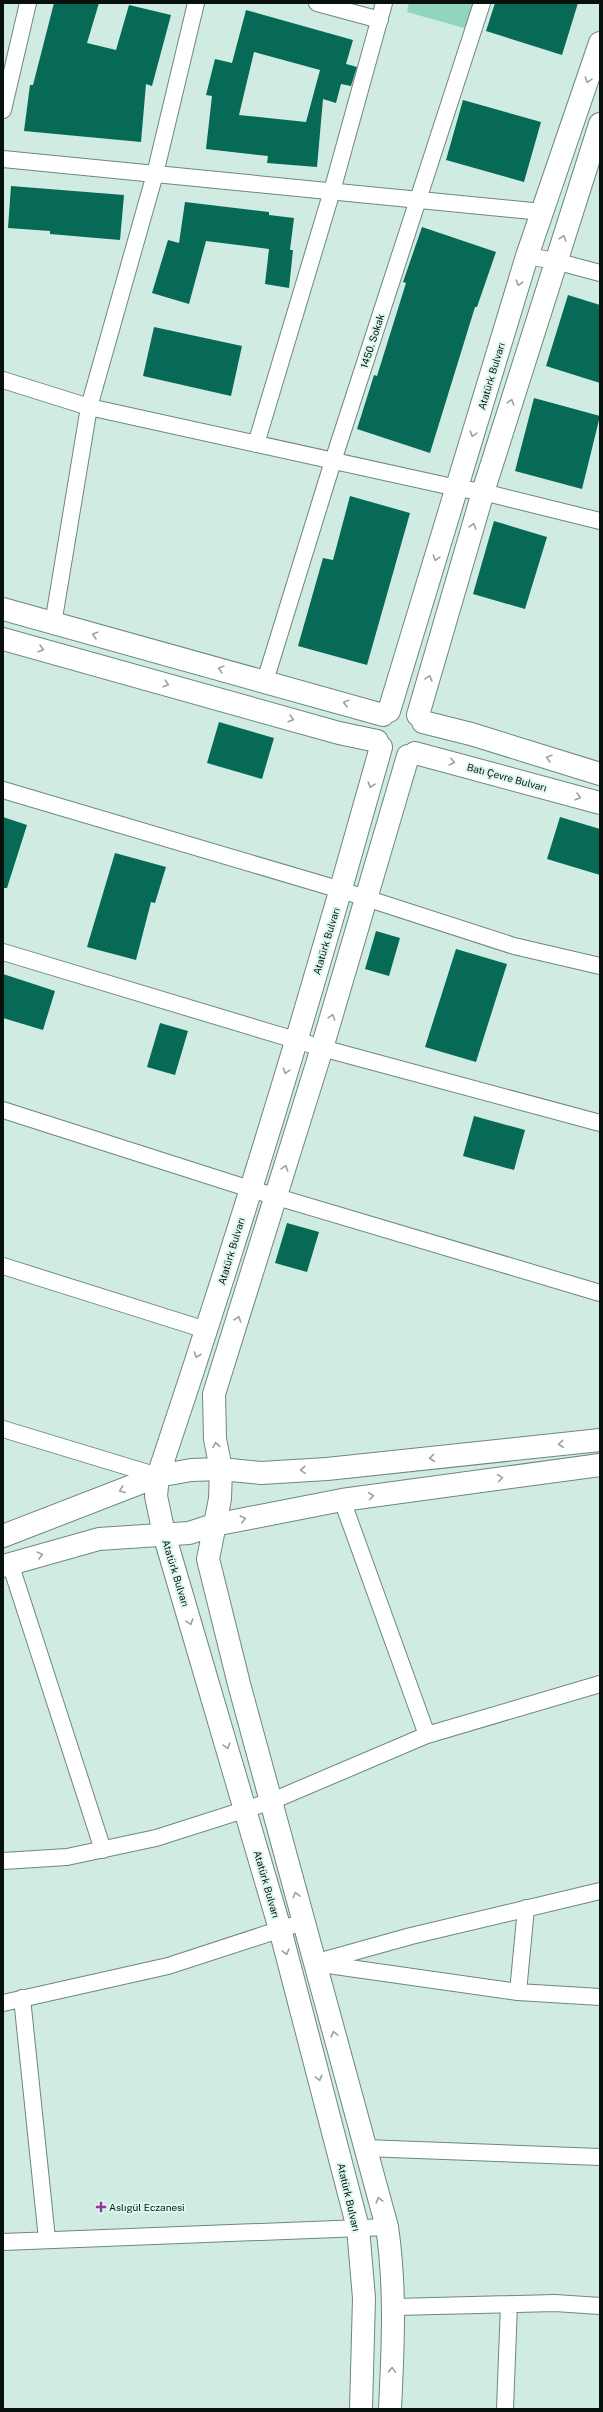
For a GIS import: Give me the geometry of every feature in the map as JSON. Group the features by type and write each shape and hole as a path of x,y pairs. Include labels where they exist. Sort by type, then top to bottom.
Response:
{"main road":[{"name":"Atatürk Bulvarı","path":"386,713 457,488 527,256 600,43"},
{"path":"3,639 379,744 393,756 411,754 420,748 425,735 420,718 483,492 555,260 600,124"},
{"path":"3,609 53,624 386,713 404,708 420,718 600,774"},
{"path":"379,744 377,727 386,713"},
{"name":"Atatürk Bulvarı","path":"361,2409 364,2298 358,2228 280,1929 164,1534 156,1496 158,1476 206,1330 341,890 379,744"},
{"path":"390,2409 395,2307 393,2266 386,2227 303,1922 272,1801 239,1684 208,1559 220,1499 221,1469 215,1439 214,1394 368,899 411,754"},
{"name":"Batı Çevre Bulvarı","path":"411,754 600,803"},
{"path":"3,1536 158,1476 191,1470 221,1469 261,1473 327,1469 600,1440"},
{"path":"7,1565 99,1539 190,1533 214,1525 342,1500 600,1465"}],"street":[{"path":"3,110 28,3"},
{"path":"53,624 89,407 155,174 196,3"},
{"path":"316,3 380,20"},
{"path":"256,444 332,191 384,3"},
{"name":"1450. Sokak","path":"264,681 333,461 482,3"},
{"path":"3,159 542,212"},
{"path":"527,256 555,260 600,274"},
{"path":"3,380 89,407 457,488 483,492 600,521"},
{"path":"3,790 341,890 514,946 600,966"},
{"path":"3,952 322,1048 600,1123"},
{"path":"3,1110 276,1197 600,1293"},
{"path":"3,1266 206,1330"},
{"path":"3,1430 158,1476"},
{"path":"342,1500 427,1735"},
{"path":"7,1565 103,1850"},
{"path":"3,1861 67,1858 156,1838 272,1801 427,1735 600,1684"},
{"path":"314,1963 411,1936 600,1891"},
{"path":"518,1992 526,1908"},
{"path":"3,2003 168,1966 303,1922"},
{"path":"314,1963 518,1992 600,1997"},
{"path":"22,1998 47,2239"},
{"path":"365,2148 600,2157"},
{"path":"3,2242 47,2239 386,2227"},
{"path":"395,2307 555,2303 600,2306"},
{"path":"505,2409 509,2304"}],"green space":[{"path":"409,3 477,3 468,29 407,12"}],"building":[{"path":"54,3 99,3 87,43 116,50 129,5 171,15 152,86 146,84 141,142 24,131 30,85 33,85"},
{"path":"495,3 578,3 562,55 486,31"},
{"path":"246,10 353,40 346,64 357,67 351,86 341,84 336,103 323,99 317,167 267,163 268,156 206,149 212,96 206,95 215,59 232,63","holes":["254,52 320,70 306,122 239,115"]},
{"path":"463,100 541,122 524,182 446,160"},
{"path":"11,186 124,195 120,240 50,234 50,231 8,228"},
{"path":"185,202 269,212 269,215 294,218 290,250 293,250 289,288 265,284 269,249 206,241 189,304 152,293 168,240 179,243"},
{"path":"422,227 496,252 477,307 475,307 430,453 357,429 374,375 377,376 406,283 403,282"},
{"path":"568,295 600,305 600,383 546,366"},
{"path":"154,327 242,346 231,396 143,376"},
{"path":"534,398 600,416 582,489 515,471"},
{"path":"350,496 410,513 367,665 298,646 323,558 333,560"},
{"path":"494,521 547,537 525,609 473,594"},
{"path":"219,722 274,738 262,779 207,763"},
{"path":"3,817 27,825 7,888 3,888"},
{"path":"560,817 600,829 600,875 547,859"},
{"path":"115,853 166,867 155,903 151,902 136,960 87,947"},
{"path":"376,931 400,938 389,976 365,969"},
{"path":"456,949 507,964 476,1062 425,1047"},
{"path":"3,974 55,991 43,1030 3,1018"},
{"path":"160,1023 188,1031 175,1075 147,1067"},
{"path":"474,1116 525,1130 514,1170 463,1156"},
{"path":"287,1223 319,1232 307,1272 275,1263"}],"place":[{"name":"Aslıgül Eczanesi","path":"101,2207"}]}
